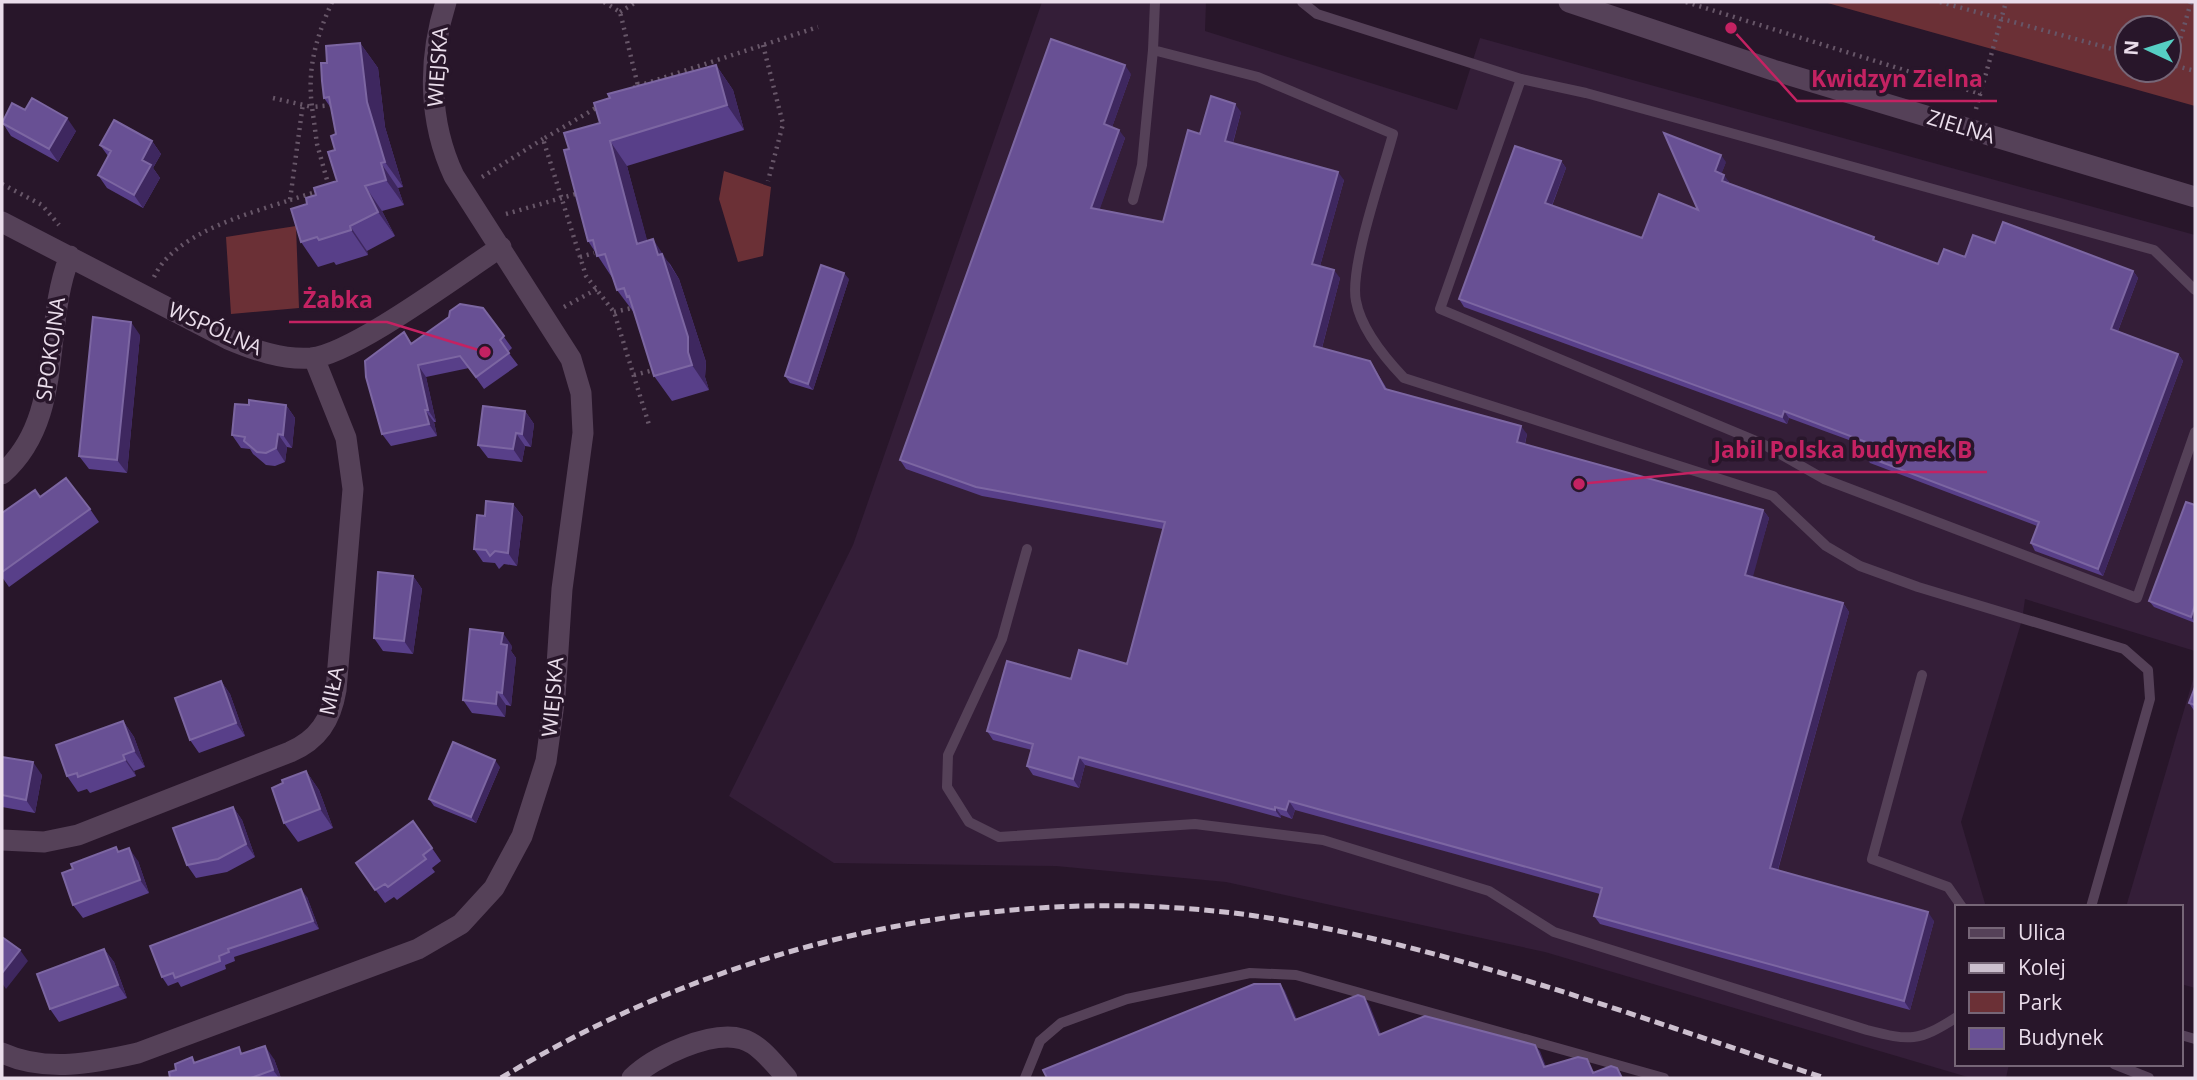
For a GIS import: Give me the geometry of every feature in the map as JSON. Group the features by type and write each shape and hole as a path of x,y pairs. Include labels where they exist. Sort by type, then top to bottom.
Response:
{"street":[{"name":"WIEJSKA","path":"2,1053 20,1060 65,1065 99,1062 138,1053 418,949 461,924 494,888 522,836 546,761 555,696 562,589 583,433 581,393 571,359 454,176 440,141 433,102 434,77 439,26 446,2"},
{"name":"ZIELNA","path":"1569,2 1773,70 2195,197"},
{"name":"WSPÓLNA","path":"2,222 240,344 278,356 314,358 363,337 501,247"},
{"name":"SPOKOJNA","path":"2,474 24,449 42,414 60,281 69,256"},
{"name":"MIŁA","path":"2,840 44,842 67,838 303,747 323,728 330,716 336,690 353,489 346,438 314,358"},
{"path":"632,1078 644,1066 701,1040 741,1039 767,1056 787,1078"}],"lane":[{"path":"1133,200 1142,165 1155,2"},
{"path":"1302,2 1317,14 1521,79 1586,93 2154,250 2195,290"},
{"path":"1153,50 1258,77 1393,134 1355,274 1356,302 1371,335 1404,378 1773,496 1826,546 1860,566 1931,591 2124,649 2148,670 2150,699 2092,905"},
{"path":"1521,79 1440,309 1761,443 1824,479 2137,598 2195,432"},
{"path":"1027,549 1002,639 948,755 947,787 969,822 999,837 1195,824 1323,840 1489,891 1554,932 1867,1030 1906,1040 1937,1029 1955,1018"},
{"path":"1922,675 1872,859 1948,887 1961,905"},
{"path":"1025,1078 1040,1041 1061,1023 1127,999 1250,973 1296,975 1664,1078"},
{"path":"2119,1066 2149,1078"}],"path":[{"path":"332,2 311,59 312,107 317,144 333,199"},
{"path":"604,2 620,12 636,97"},
{"path":"620,12 636,2"},
{"path":"1686,2 1980,94"},
{"path":"1940,2 2113,49"},
{"path":"1969,130 2006,2"},
{"path":"2183,27 2191,2"},
{"path":"627,90 818,27"},
{"path":"763,45 783,124 768,181"},
{"path":"692,68 696,79"},
{"path":"273,98 312,107 332,105"},
{"path":"607,102 543,139 586,276 614,312 650,428"},
{"path":"290,200 303,103"},
{"path":"2,184 42,205 60,225 71,231"},
{"path":"146,297 168,260 200,233 338,185"},
{"path":"498,217 579,193"},
{"path":"580,257 594,253"},
{"path":"146,271 157,277"},
{"path":"560,309 597,289"},
{"path":"614,312 632,308"},
{"path":"634,375 650,371"}],"shaded area":[{"path":"1042,2 1206,2 1205,31 1457,110 1480,38 2195,235 2195,651 2025,599 2022,620 1961,822 1985,905 1955,905 1955,1066 2009,1066 2006,1078 1971,1078 1545,952 1226,882 1056,866 834,863 729,796 853,545"},
{"path":"2195,673 2195,988 2183,985 2183,905 2127,905"}],"green space":[{"path":"1824,2 2195,2 2195,106 2117,84 2183,84 2183,14 2113,14 2113,83"},
{"path":"724,171 771,187 763,256 738,262 719,199"},
{"path":"296,226 299,308 231,314 226,237"}],"building":[{"path":"1051,39 1125,65 1104,124 1119,130 1091,208 1163,222 1188,130 1200,134 1211,96 1235,104 1225,141 1338,172 1312,264 1334,270 1314,346 1370,361 1385,389 1521,426 1517,442 1763,510 1745,575 1843,603 1770,868 1928,912 1904,1001 1594,916 1602,888 1289,801 1286,810 1275,807 1275,810 1079,757 1073,779 1027,766 1033,744 987,731 1007,661 1071,679 1079,650 1127,664 1165,522 976,487 900,460"},
{"path":"360,43 367,102 385,162 381,163 386,180 365,186 378,212 350,226 351,230 319,240 317,237 301,242 291,209 307,204 306,198 316,195 314,188 337,181 328,152 335,150 331,136 336,134 329,97 324,98 322,81 321,63 327,63 326,46"},
{"path":"716,65 727,105 610,141 637,244 653,239 658,255 662,254 688,337 688,352 692,365 654,376 629,296 627,297 624,288 617,290 605,254 597,256 593,240 588,241 564,150 569,149 564,133 600,123 594,103 610,98 608,94"},
{"path":"32,98 67,118 49,149 2,123 12,103 25,110"},
{"path":"114,120 152,141 142,160 151,165 134,195 98,175 111,151 100,145"},
{"path":"1664,133 1721,155 1715,171 1724,175 1722,181 1874,237 1873,240 1938,264 1944,249 1965,257 1973,235 1995,243 2003,222 2133,271 2111,329 2178,354 2098,569 2031,543 2039,522 1865,456 1869,443 1784,411 1782,417 1459,299 1515,146 1561,161 1545,203 1642,238 1659,194 1698,210"},
{"path":"821,265 844,273 808,384 785,376"},
{"path":"460,304 483,308 504,336 500,340 509,353 476,377 460,356 418,365 429,424 382,434 366,377 365,361 404,332 411,344 449,317 450,311"},
{"path":"93,317 131,322 117,460 79,456"},
{"path":"249,400 286,405 283,435 278,434 276,448 266,453 257,452 244,441 245,437 232,435 235,404 249,405"},
{"path":"483,406 525,411 522,434 516,433 513,449 478,445"},
{"path":"66,478 90,509 2,572 2,513 35,490 40,497"},
{"path":"486,501 513,504 508,553 495,551 490,556 486,550 474,549 477,515 485,516"},
{"path":"2186,502 2195,505 2195,605 2191,617 2149,601"},
{"path":"378,572 413,576 404,641 374,638"},
{"path":"470,629 503,633 501,644 507,645 502,693 497,692 496,704 463,700"},
{"path":"221,681 236,723 190,740 175,698"},
{"path":"2195,687 2195,705 2189,703"},
{"path":"123,721 134,751 123,755 125,760 78,777 77,773 67,776 56,745"},
{"path":"453,742 495,760 471,817 429,799"},
{"path":"2,757 33,762 26,800 2,795"},
{"path":"306,771 320,809 284,823 272,788 283,783 282,780"},
{"path":"233,807 246,844 218,859 187,865 173,828"},
{"path":"413,821 432,848 423,855 426,859 388,887 385,884 375,890 356,863"},
{"path":"116,847 118,852 129,848 140,880 73,905 62,873 73,869 71,864"},
{"path":"301,889 313,921 228,949 229,952 219,956 220,961 175,978 173,973 162,977 150,946"},
{"path":"2,937 20,950 2,973"},
{"path":"104,949 118,985 50,1009 37,974"},
{"path":"1254,984 1280,984 1295,1020 1358,995 1364,997 1379,1035 1425,1016 1535,1045 1544,1067 1578,1057 1587,1059 1593,1073 1611,1066 1617,1068 1622,1078 1047,1078 1043,1070"},
{"path":"265,1046 273,1070 251,1078 170,1078 169,1072 176,1070 175,1064 192,1057 194,1063 239,1047 241,1054"}],"railway":[{"path":"501,1078 591,1029 685,987 783,954 883,929 985,913 1088,906 1191,909 1293,922 1361,936 1428,952 1562,991 1825,1078"}],"place":[{"name":"Kwidzyn Zielna","path":"1731,28"},
{"name":"Żabka","path":"485,352"},
{"name":"Jabil Polska budynek B","path":"1579,484"}]}
